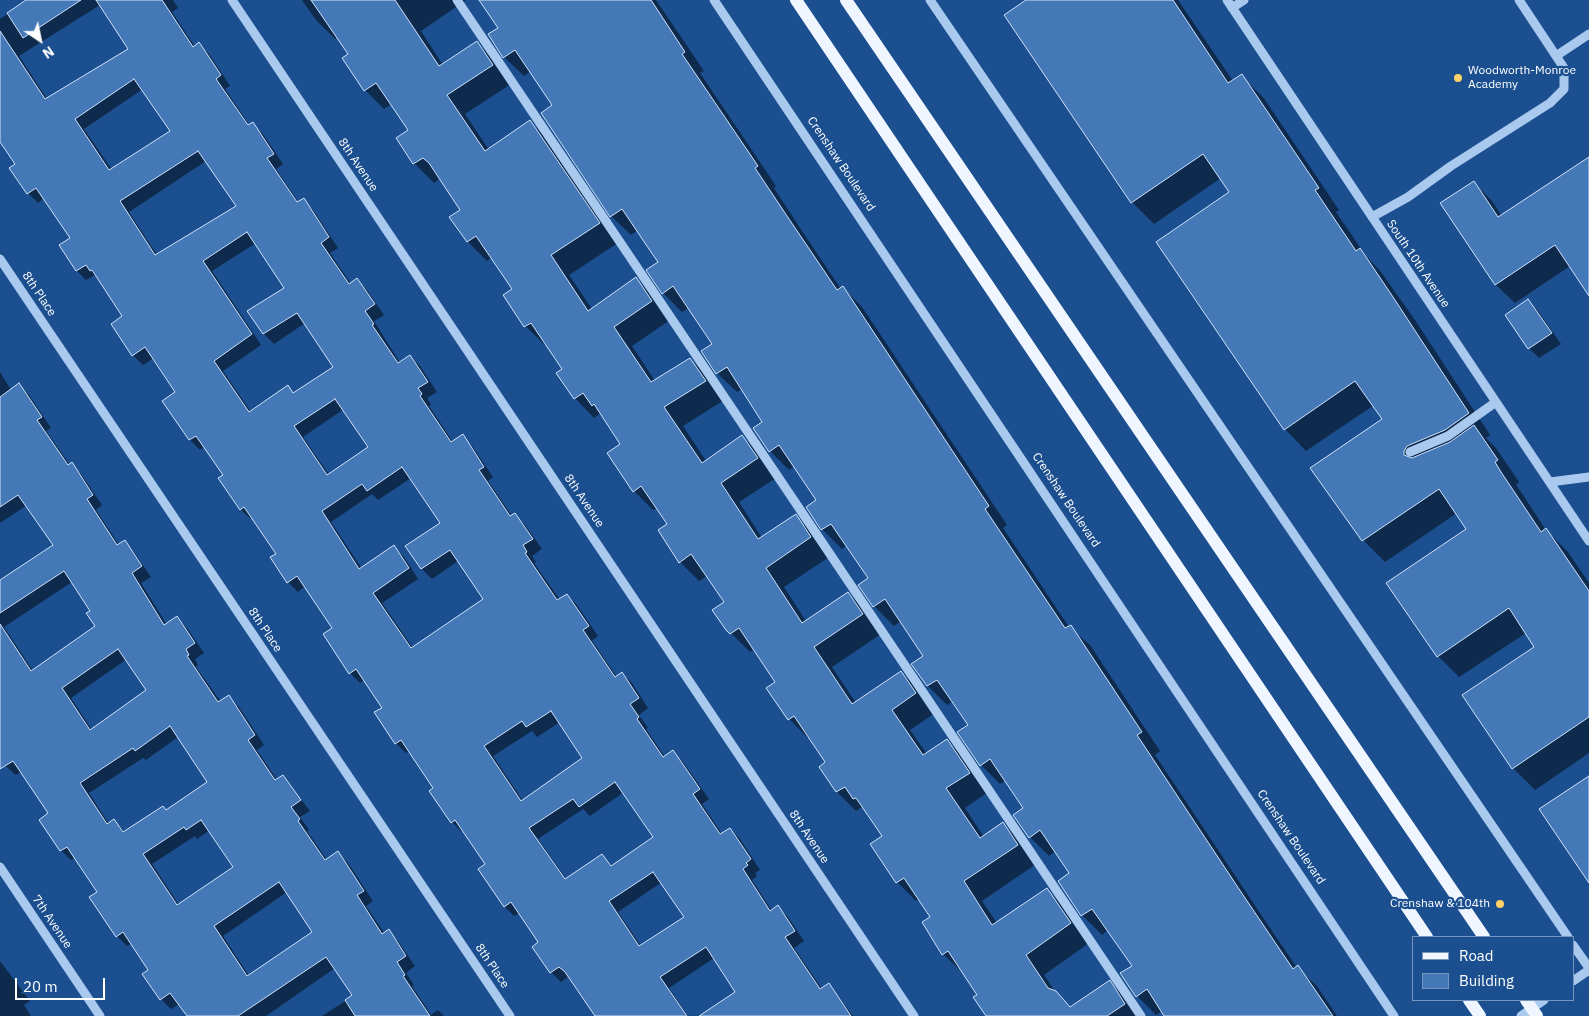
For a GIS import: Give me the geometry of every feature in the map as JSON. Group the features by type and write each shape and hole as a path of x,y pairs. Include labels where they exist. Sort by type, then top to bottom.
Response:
{"main road":[{"path":"796,0 1426,936"},
{"path":"846,0 1483,936"},
{"path":"1470,1001 1480,1016"}],"street":[{"name":"8th Avenue","path":"232,0 914,1016"},
{"path":"457,0 1141,1016"},
{"name":"Crenshaw Boulevard","path":"714,0 1394,1016"},
{"path":"930,0 1567,936"},
{"path":"1229,4 1244,0"},
{"path":"1372,217 1408,197 1452,166 1550,104 1564,89 1564,68 1519,0"},
{"name":"South 10th Avenue","path":"1229,4 1589,540"},
{"path":"1556,56 1589,34"},
{"name":"8th Place","path":"0,259 510,1016"},
{"path":"1410,452 1448,436 1496,402"},
{"path":"1550,482 1589,478"},
{"name":"7th Avenue","path":"0,867 100,1016"},
{"path":"1574,946 1589,969 1574,980"},
{"path":"1529,1010 1542,1001"}],"building":[{"path":"26,0 81,0 23,38 7,13"},
{"path":"96,0 162,0 193,47 199,42 221,75 216,79 248,125 253,122 274,154 267,158 297,202 304,198 329,237 321,243 349,284 357,278 375,304 365,311 374,324 372,325 398,363 410,355 428,382 418,388 422,394 420,396 451,442 463,434 484,467 479,470 510,516 515,513 533,539 523,545 527,552 525,553 557,600 567,594 589,626 583,630 615,677 622,672 639,698 630,704 639,717 637,719 663,757 673,750 700,789 693,794 720,834 730,828 751,859 743,869 770,911 778,905 795,931 785,937 820,989 829,983 851,1016 699,1016 735,992 706,947 660,977 687,1016 595,1016 565,972 559,967 550,973 532,947 538,942 511,902 504,907 478,869 485,864 455,820 451,823 429,791 433,788 401,740 395,744 374,712 382,708 356,669 349,674 323,634 332,628 297,576 287,583 270,557 276,554 244,507 240,510 218,478 223,475 196,436 189,440 162,401 175,392 145,347 132,356 111,324 122,316 92,270 90,271 86,265 76,271 59,245 70,238 36,188 27,194 9,168 15,164 0,142 0,31 45,99 128,49","holes":["134,79 170,131 109,170 75,119","198,151 236,206 155,255 120,201","247,232 284,288 247,311 263,334 297,313 333,367 293,393 288,385 249,412 214,361 252,334 203,261","335,399 368,447 327,475 294,426","402,467 440,523 405,546 421,569 450,550 483,599 411,648 373,593 409,568 394,545 359,569 322,511 362,484 367,491","551,711 582,758 521,801 484,746 522,721 526,727","615,782 653,837 611,866 602,854 565,879 529,828 573,799 579,807","653,872 684,917 639,946 609,901"]},
{"path":"311,0 395,0 439,66 477,41 493,65 447,95 485,151 530,120 600,223 551,255 588,311 636,277 652,301 614,327 651,382 690,358 706,381 664,407 702,463 742,435 758,458 721,483 758,539 796,514 811,537 766,568 802,623 848,592 863,614 814,647 852,704 901,671 916,693 892,710 923,755 947,739 970,773 946,788 980,838 1003,822 1018,845 964,881 992,925 1047,888 1071,923 1026,955 1048,988 1056,991 1070,1007 1110,980 1125,1004 1107,1016 986,1016 973,997 977,995 948,951 942,955 922,922 930,917 904,878 896,883 870,844 882,836 856,798 853,799 845,787 836,792 819,767 825,762 794,716 788,720 766,688 775,682 739,628 730,634 712,610 724,602 691,554 679,563 658,530 667,524 641,486 633,492 607,453 620,444 594,404 592,406 583,393 574,399 556,373 562,369 531,323 524,327 503,295 512,289 476,236 467,242 449,217 460,210 429,163 423,158 413,164 396,138 408,130 376,83 364,91 342,58 348,54"},
{"path":"479,0 651,0 685,52 682,54 758,166 755,168 787,216 837,290 843,286 989,506 985,509 1065,628 1071,625 1142,732 1137,735 1243,895 1293,969 1298,965 1333,1016 1164,1016 1147,989 1136,997 1120,973 1132,966 1092,909 1081,916 1058,881 1069,873 1040,830 1029,838 1013,815 1023,808 990,759 980,766 957,732 968,725 937,680 927,686 911,664 923,656 885,599 873,607 858,585 868,578 831,524 821,530 806,507 816,500 779,445 769,452 753,428 762,422 727,367 716,374 701,351 712,344 673,286 662,294 646,270 658,262 622,209 610,217 541,113 552,105 515,50 503,58 488,34 498,28"},
{"path":"1026,0 1173,0 1228,83 1242,74 1319,188 1315,190 1356,251 1360,248 1469,413 1445,430 1407,446 1404,455 1412,458 1450,442 1474,425 1498,460 1495,462 1501,472 1541,532 1546,528 1589,591 1589,717 1512,769 1462,695 1534,647 1509,608 1437,657 1386,583 1466,529 1439,489 1362,541 1310,468 1382,419 1355,381 1284,430 1156,242 1229,192 1203,154 1131,203 1004,15"},
{"path":"1589,157 1589,296 1555,245 1495,285 1440,203 1474,181 1498,217"},
{"path":"1528,299 1552,333 1528,349 1505,315"},
{"path":"19,383 42,417 37,420 68,465 72,462 93,495 87,499 117,545 125,540 142,566 132,573 164,625 177,616 195,643 186,649 189,655 187,656 218,702 229,695 255,735 248,740 275,780 283,775 301,800 291,807 300,819 298,821 325,860 338,851 364,891 357,895 382,934 389,929 406,956 397,962 405,975 403,976 430,1016 355,1016 345,1000 352,995 326,957 238,1016 187,1016 170,993 160,1000 142,974 148,970 123,932 116,937 89,897 97,892 67,847 60,851 39,820 48,813 13,761 0,769 0,624 31,671 95,626 86,613 90,611 64,571 0,613 0,580 53,545 18,495 0,507 0,397","holes":["118,649 146,690 90,730 62,688","170,726 207,782 166,810 163,806 123,832 114,819 107,824 80,783 133,748 135,751","201,820 233,867 177,905 143,854 184,827 186,830","279,882 312,932 247,976 214,926"]},
{"path":"1589,776 1589,883 1539,809"}],"place":[{"name":"Woodworth-Monroe Academy","path":"1458,78"},
{"name":"Crenshaw & 104th","path":"1500,904"}]}
